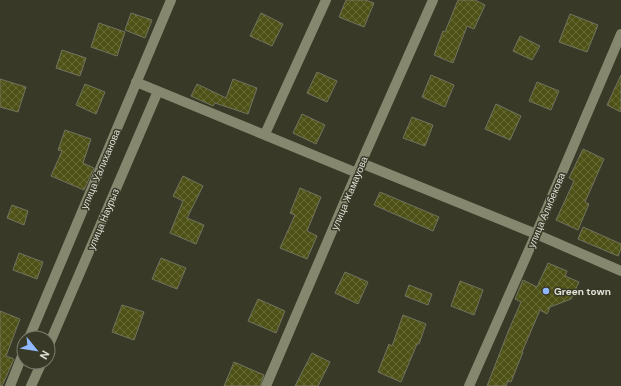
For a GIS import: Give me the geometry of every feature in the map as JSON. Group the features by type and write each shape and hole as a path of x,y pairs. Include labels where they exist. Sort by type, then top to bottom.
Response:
{"street":[{"name":"улица Уалиханова","path":"32,330 171,0"},
{"path":"265,134 326,0"},
{"name":"улица Жамауова","path":"266,386 357,172 433,0"},
{"name":"улица Алибекова","path":"469,386 536,234 621,34"},
{"path":"136,82 357,172"},
{"name":"улица Наурыз","path":"55,330 158,91"},
{"path":"361,163 536,234 621,271"},
{"path":"10,386 16,370"},
{"path":"31,386 38,370"}],"building":[{"path":"346,0 365,0 374,3 364,27 339,17"},
{"path":"458,0 475,0 485,5 474,29 467,26 453,63 434,55 443,31 445,32"},
{"path":"131,13 152,20 145,38 125,30"},
{"path":"261,13 283,24 272,46 250,36"},
{"path":"570,14 598,25 587,52 559,42"},
{"path":"99,23 125,32 117,56 91,47"},
{"path":"520,36 540,46 532,60 513,51"},
{"path":"62,50 86,58 80,76 56,68"},
{"path":"317,72 337,81 327,102 307,93"},
{"path":"431,75 454,85 445,107 422,97"},
{"path":"621,75 621,112 607,105"},
{"path":"0,79 26,87 18,112 0,107"},
{"path":"233,79 257,88 248,114 215,103 213,106 191,96 197,84 226,98"},
{"path":"537,82 559,91 551,110 529,101"},
{"path":"85,84 105,92 96,114 76,105"},
{"path":"496,104 521,116 510,140 485,129"},
{"path":"302,114 325,125 316,144 293,133"},
{"path":"412,117 433,125 425,146 403,138"},
{"path":"65,130 91,139 83,163 94,168 84,190 51,176 62,151 58,150"},
{"path":"583,149 604,159 585,202 589,204 578,230 556,220 574,181 569,178"},
{"path":"183,176 203,186 187,218 204,225 196,244 170,233 183,201 173,196"},
{"path":"300,188 321,197 307,231 317,236 307,259 280,248 295,215 290,213"},
{"path":"380,192 439,217 433,231 374,205"},
{"path":"12,205 28,211 24,225 7,218"},
{"path":"583,227 621,244 621,249 618,256 578,239"},
{"path":"19,253 43,262 37,279 13,270"},
{"path":"161,258 186,268 177,289 152,279"},
{"path":"548,263 567,271 565,276 579,282 571,299 550,307 547,314 540,310 511,382 508,381 506,386 487,386 521,302 515,299 523,280 537,287"},
{"path":"345,272 368,282 358,304 335,293"},
{"path":"460,281 483,290 474,315 451,306"},
{"path":"409,285 432,294 428,305 405,296"},
{"path":"258,299 285,311 276,333 248,321"},
{"path":"122,305 144,312 134,340 112,332"},
{"path":"0,311 20,319 6,356 14,359 2,386 0,386"},
{"path":"403,315 426,324 419,344 417,344 401,382 378,372 389,344 392,346"},
{"path":"312,353 330,362 318,386 295,386"},
{"path":"234,362 264,375 260,386 224,386"}],"place":[{"name":"Green town","path":"546,291"}]}
